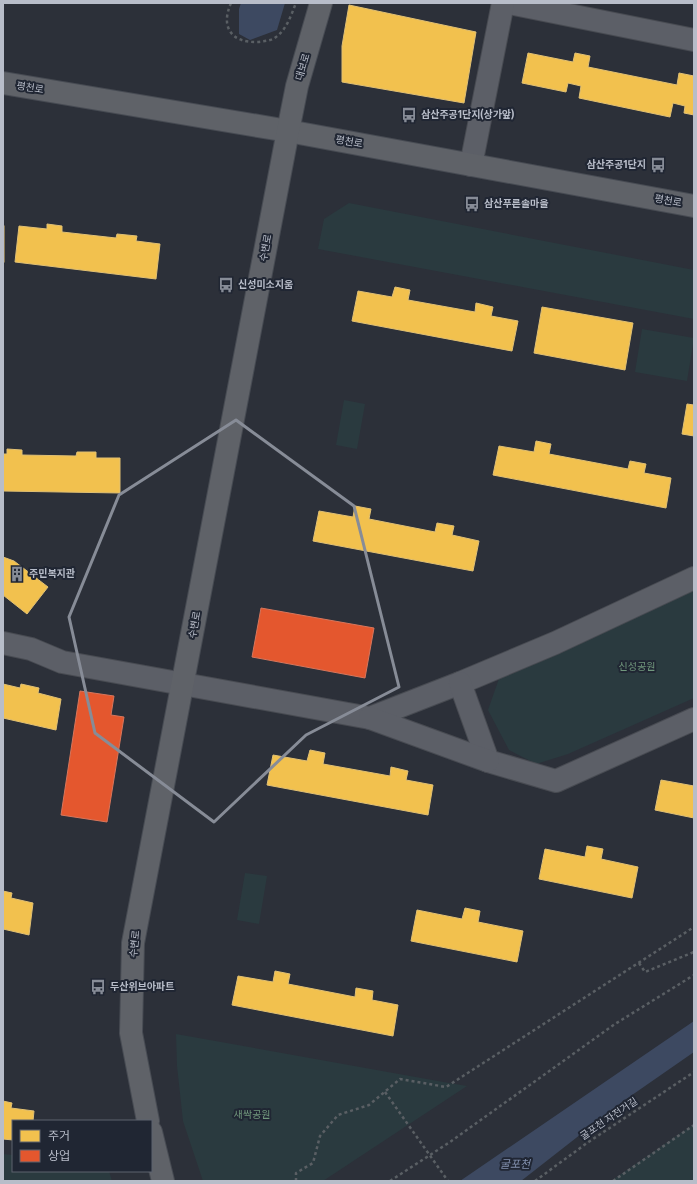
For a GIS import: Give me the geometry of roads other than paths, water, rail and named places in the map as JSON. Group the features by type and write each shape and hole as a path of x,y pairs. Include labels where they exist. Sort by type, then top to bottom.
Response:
{"main road":[{"name":"대보로","path":"288,131 297,86 321,3"},
{"name":"평천로","path":"3,84 288,131 694,206"},
{"name":"수변로","path":"148,1120 131,1033 133,943 184,685 288,131"},
{"path":"152,1136 163,1181"}],"lane":[{"path":"471,165 503,3"},
{"path":"509,3 694,40"},
{"path":"370,718 460,683 555,643 694,578"},
{"path":"3,643 31,648 62,662 370,718 488,761 556,781 694,719"},
{"path":"460,683 488,761"}],"water":[{"path":"241,3 285,3 277,30 250,40 239,34 239,9"},
{"name":"굴포천","path":"694,1021 694,1052 622,1102 521,1181 460,1181"}],"place":[{"name":"삼산주공1단지(상가앞)","path":"409,115"},
{"name":"삼산주공1단지","path":"658,165"},
{"name":"삼산푸른솔마을","path":"472,204"},
{"name":"신성미소지움","path":"226,285"},
{"name":"주민복지관","path":"17,574"},
{"name":"두산위브아파트","path":"98,987"}],"park label":[{"name":"신성공원","path":"637,667"},
{"name":"새싹공원","path":"252,1115"}]}
